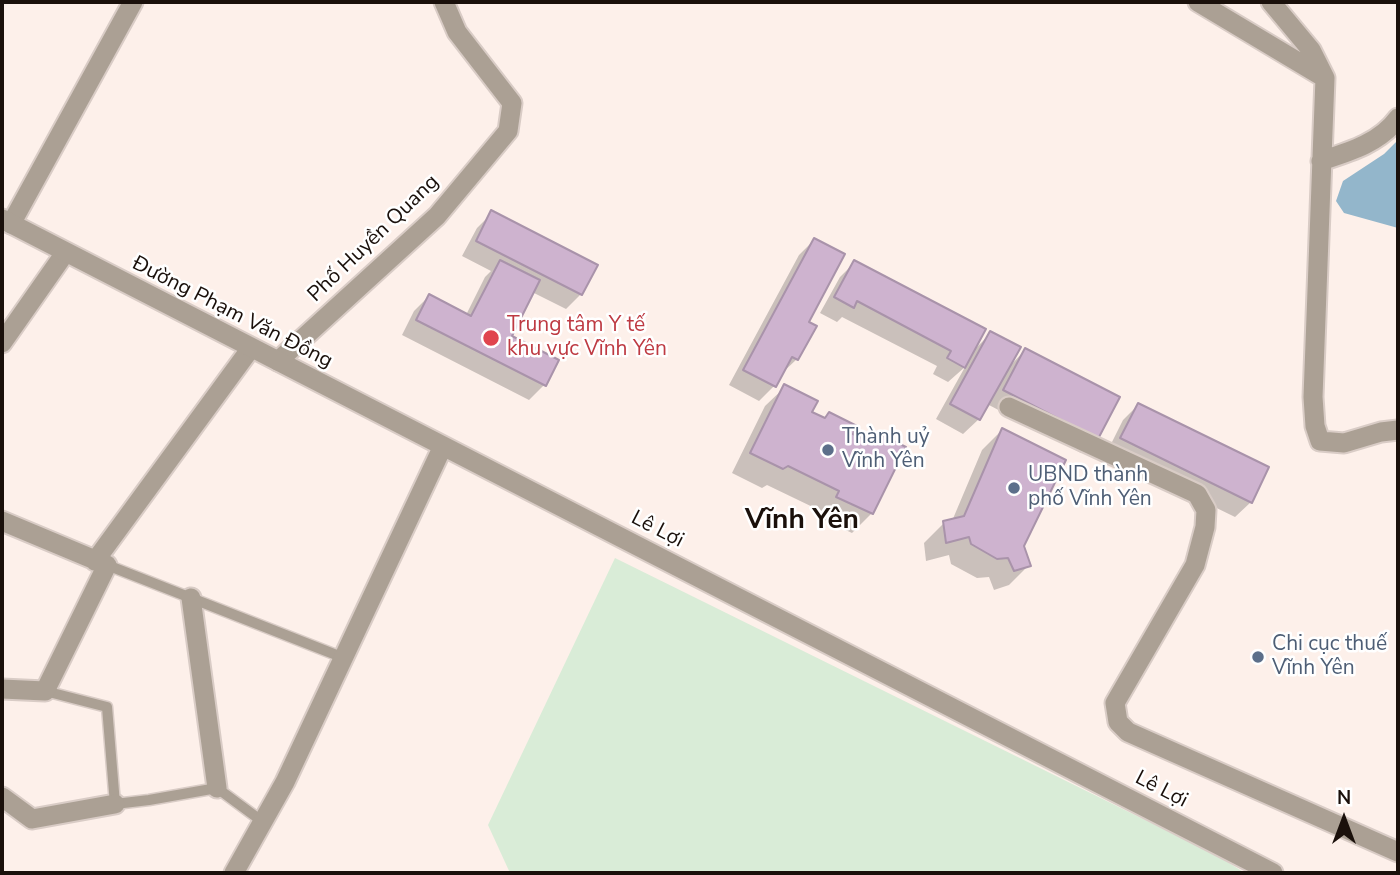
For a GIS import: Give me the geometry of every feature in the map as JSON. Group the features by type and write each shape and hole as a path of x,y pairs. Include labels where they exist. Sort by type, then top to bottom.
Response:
{"street":[{"path":"6,221 133,2"},
{"name":"Phố Huyền Quang","path":"278,362 437,216 508,131 512,103 457,32 444,2"},
{"path":"1198,2 1325,78"},
{"path":"1278,4 1311,50 1325,78 1313,397 1315,426 1320,441 1344,443 1398,430"},
{"path":"1321,161 1377,139 1398,118"},
{"name":"Đường Phạm Văn Đồng","path":"6,221 443,446"},
{"path":"2,343 65,253"},
{"path":"2,689 45,691 101,563 251,348"},
{"path":"1009,407 1198,494 1206,510 1205,527 1195,565 1115,703 1118,722 1128,732 1398,852"},
{"path":"234,873 285,782 443,446"},
{"name":"Lê Lợi","path":"443,446 1268,872"},
{"path":"2,521 101,563"},
{"path":"191,598 217,788"},
{"path":"2,797 32,819 115,804"}],"lane":[{"path":"101,563 344,658"},
{"path":"45,691 107,707 115,804 217,788 263,822"}],"green space":[{"path":"615,558 1218,856 1245,873 510,873 488,825"}],"water":[{"path":"1398,140 1398,228 1344,213 1336,201 1343,181 1384,154"}],"building":[{"path":"491,210 598,265 582,295 476,241"},
{"path":"814,238 845,254 809,322 817,326 798,360 792,357 776,387 743,370"},
{"path":"500,260 540,280 512,336 559,360 546,386 416,320 429,294 471,316"},
{"path":"854,260 986,329 965,368 947,358 951,351 857,301 854,308 834,297"},
{"path":"990,331 1021,347 980,420 950,404"},
{"path":"1025,348 1120,397 1098,439 1003,390"},
{"name":"Thành uỷ Vĩnh Yên","path":"784,384 818,401 812,412 825,418 829,412 857,426 853,434 868,441 873,431 906,447 873,514 836,497 839,491 788,466 783,469 750,453"},
{"path":"1138,403 1269,467 1252,503 1120,438"},
{"name":"UBND thành phố Vĩnh Yên","path":"1002,428 1066,460 1024,546 1031,566 1014,571 1008,558 997,559 971,544 969,537 946,543 943,521 964,516"}],"place":[{"name":"Trung tâm Y tế khu vực Vĩnh Yên","path":"491,338"},
{"name":"Thành uỷ Vĩnh Yên","path":"828,450"},
{"name":"UBND thành phố Vĩnh Yên","path":"1014,488"},
{"name":"Chi cục thuế Vĩnh Yên","path":"1258,657"}],"district":[{"name":"Vĩnh Yên","path":"802,521"}]}
